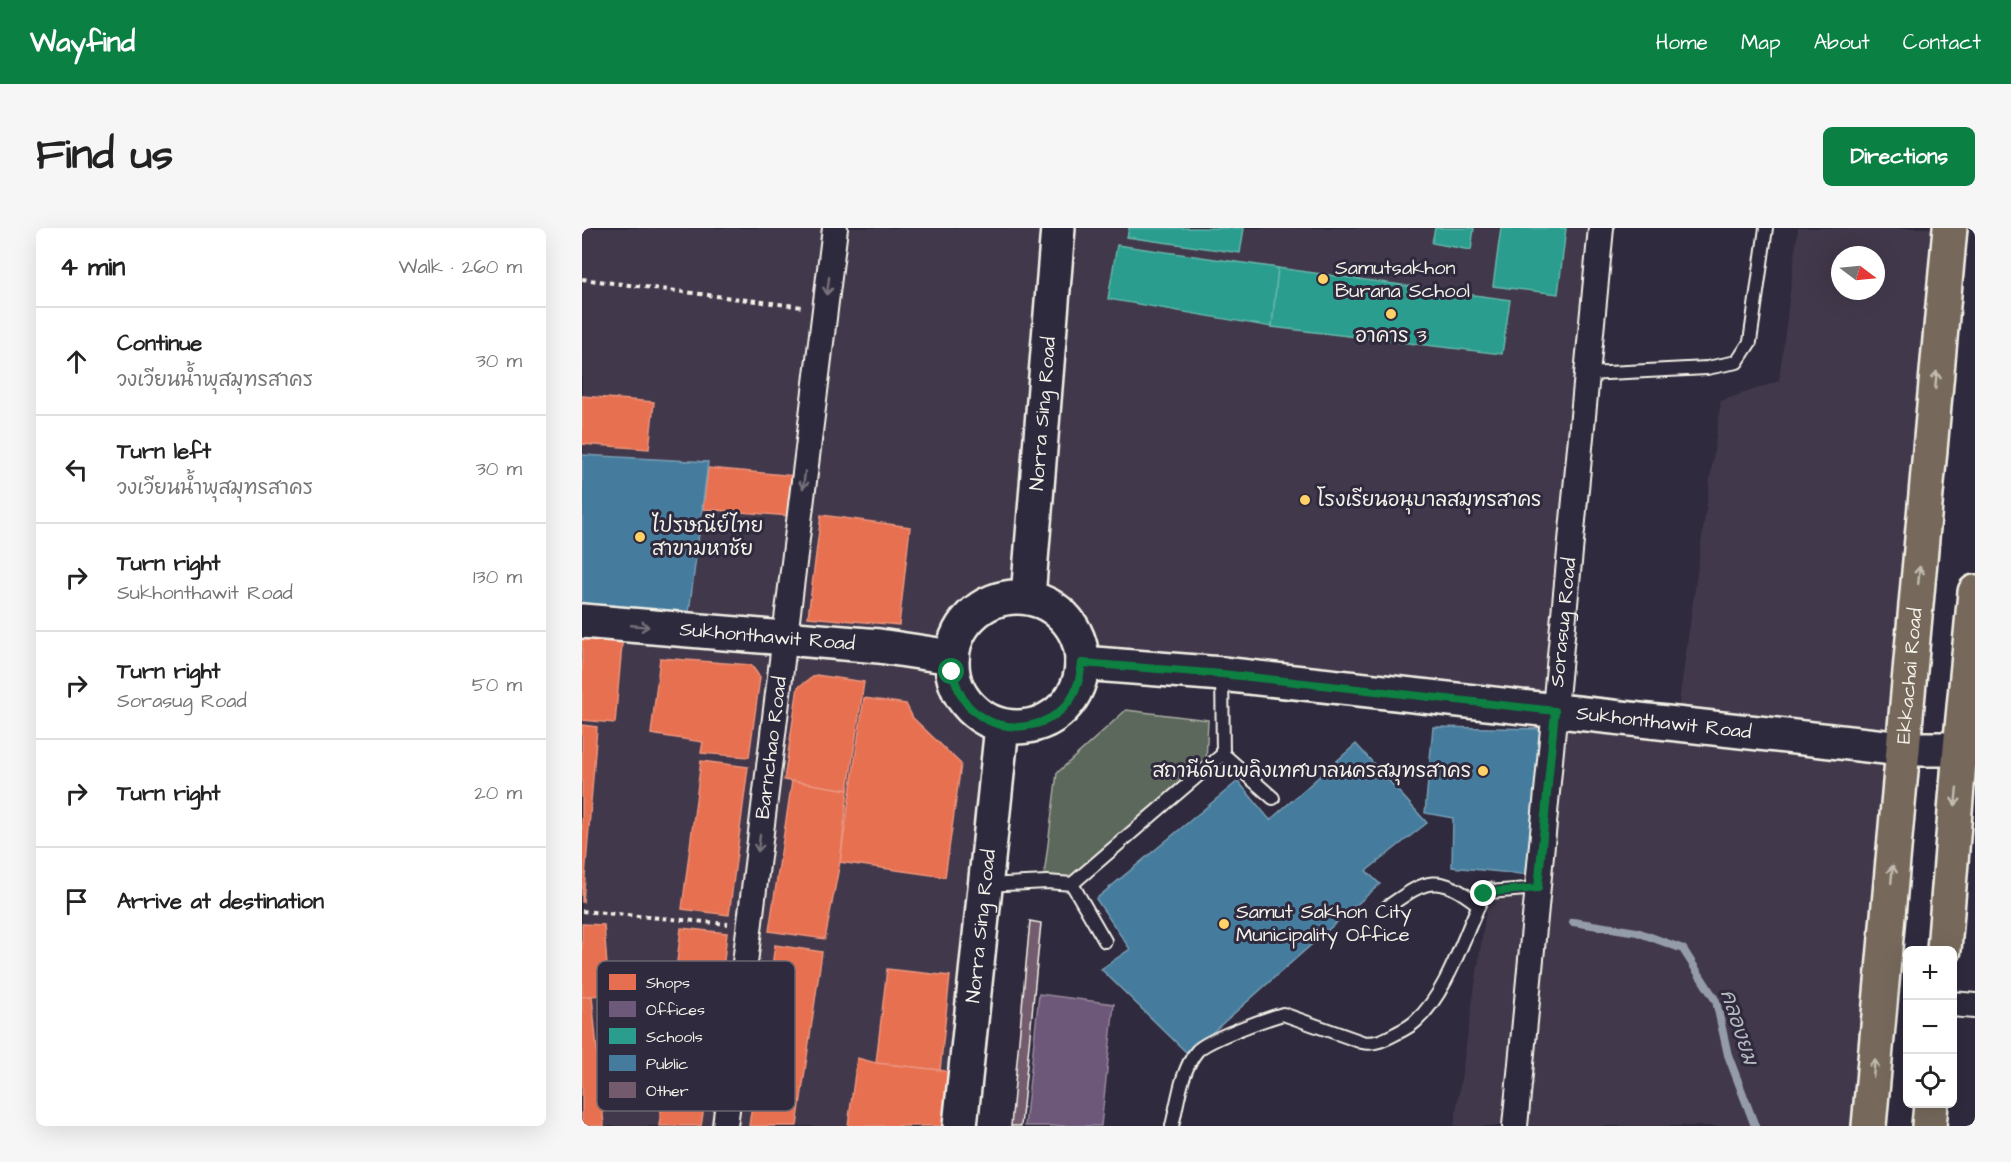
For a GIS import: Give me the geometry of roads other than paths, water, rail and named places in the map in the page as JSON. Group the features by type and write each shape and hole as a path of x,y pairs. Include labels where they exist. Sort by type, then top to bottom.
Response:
{"main road":[{"name":"Ekkachai Road","path":"1869,1126 1950,228"},
{"path":"1945,946 1967,750 1975,592"},
{"path":"1929,1126 1931,1108"}],"street":[{"name":"Barnchao Road","path":"745,961 835,228"},
{"name":"Norra Sing Road","path":"1028,597 1058,228"},
{"name":"Sorasug Road","path":"1515,1126 1601,228"},
{"path":"1008,597 1028,597 1046,603 1069,621 1081,648 1082,663 1079,683 1070,700 1057,714 1040,723 1021,727 1002,726 974,711 964,700 957,687 952,672 952,657 956,639 964,624 976,611 991,602 1008,597"},
{"name":"Sukhonthawit Road","path":"582,621 879,646 952,657"},
{"name":"Sukhonthawit Road","path":"1082,663 1222,674 1903,749 1967,750"},
{"name":"Norra Sing Road","path":"960,1126 1002,726"},
{"path":"1957,1004 1975,1006"},
{"name":"Barnchao Road","path":"725,1126 727,1111"}],"lane":[{"path":"1587,374 1707,368 1737,362 1750,342 1766,228"},
{"path":"1222,674 1223,754 1273,798"},
{"path":"986,885 1047,882 1072,884 1223,754"},
{"path":"1072,884 1105,941"},
{"path":"1383,910 1424,884 1455,888 1479,904"},
{"path":"1172,1126 1183,1081 1198,1050 1222,1037 1283,1014 1366,1043 1388,1038 1414,1023 1423,1014 1449,974 1484,894 1490,889 1489,892 1538,888"}],"waterway":[{"name":"คลองยม","path":"1573,922 1637,932 1683,949 1716,1001 1728,1055 1755,1126"}],"place":[{"name":"Samutsakhon Burana School","path":"1323,279"},
{"name":"อาคาร 3","path":"1391,314"},
{"name":"โรงเรียนอนุบาลสมุทรสาคร","path":"1305,500"},
{"name":"ไปรษณีย์ไทย สาขามหาชัย","path":"640,537"},
{"name":"สถานีดับเพลิงเทศบาลนครสมุทรสาคร","path":"1483,771"},
{"name":"Samut Sakhon City Municipality Office","path":"1224,924"}]}
